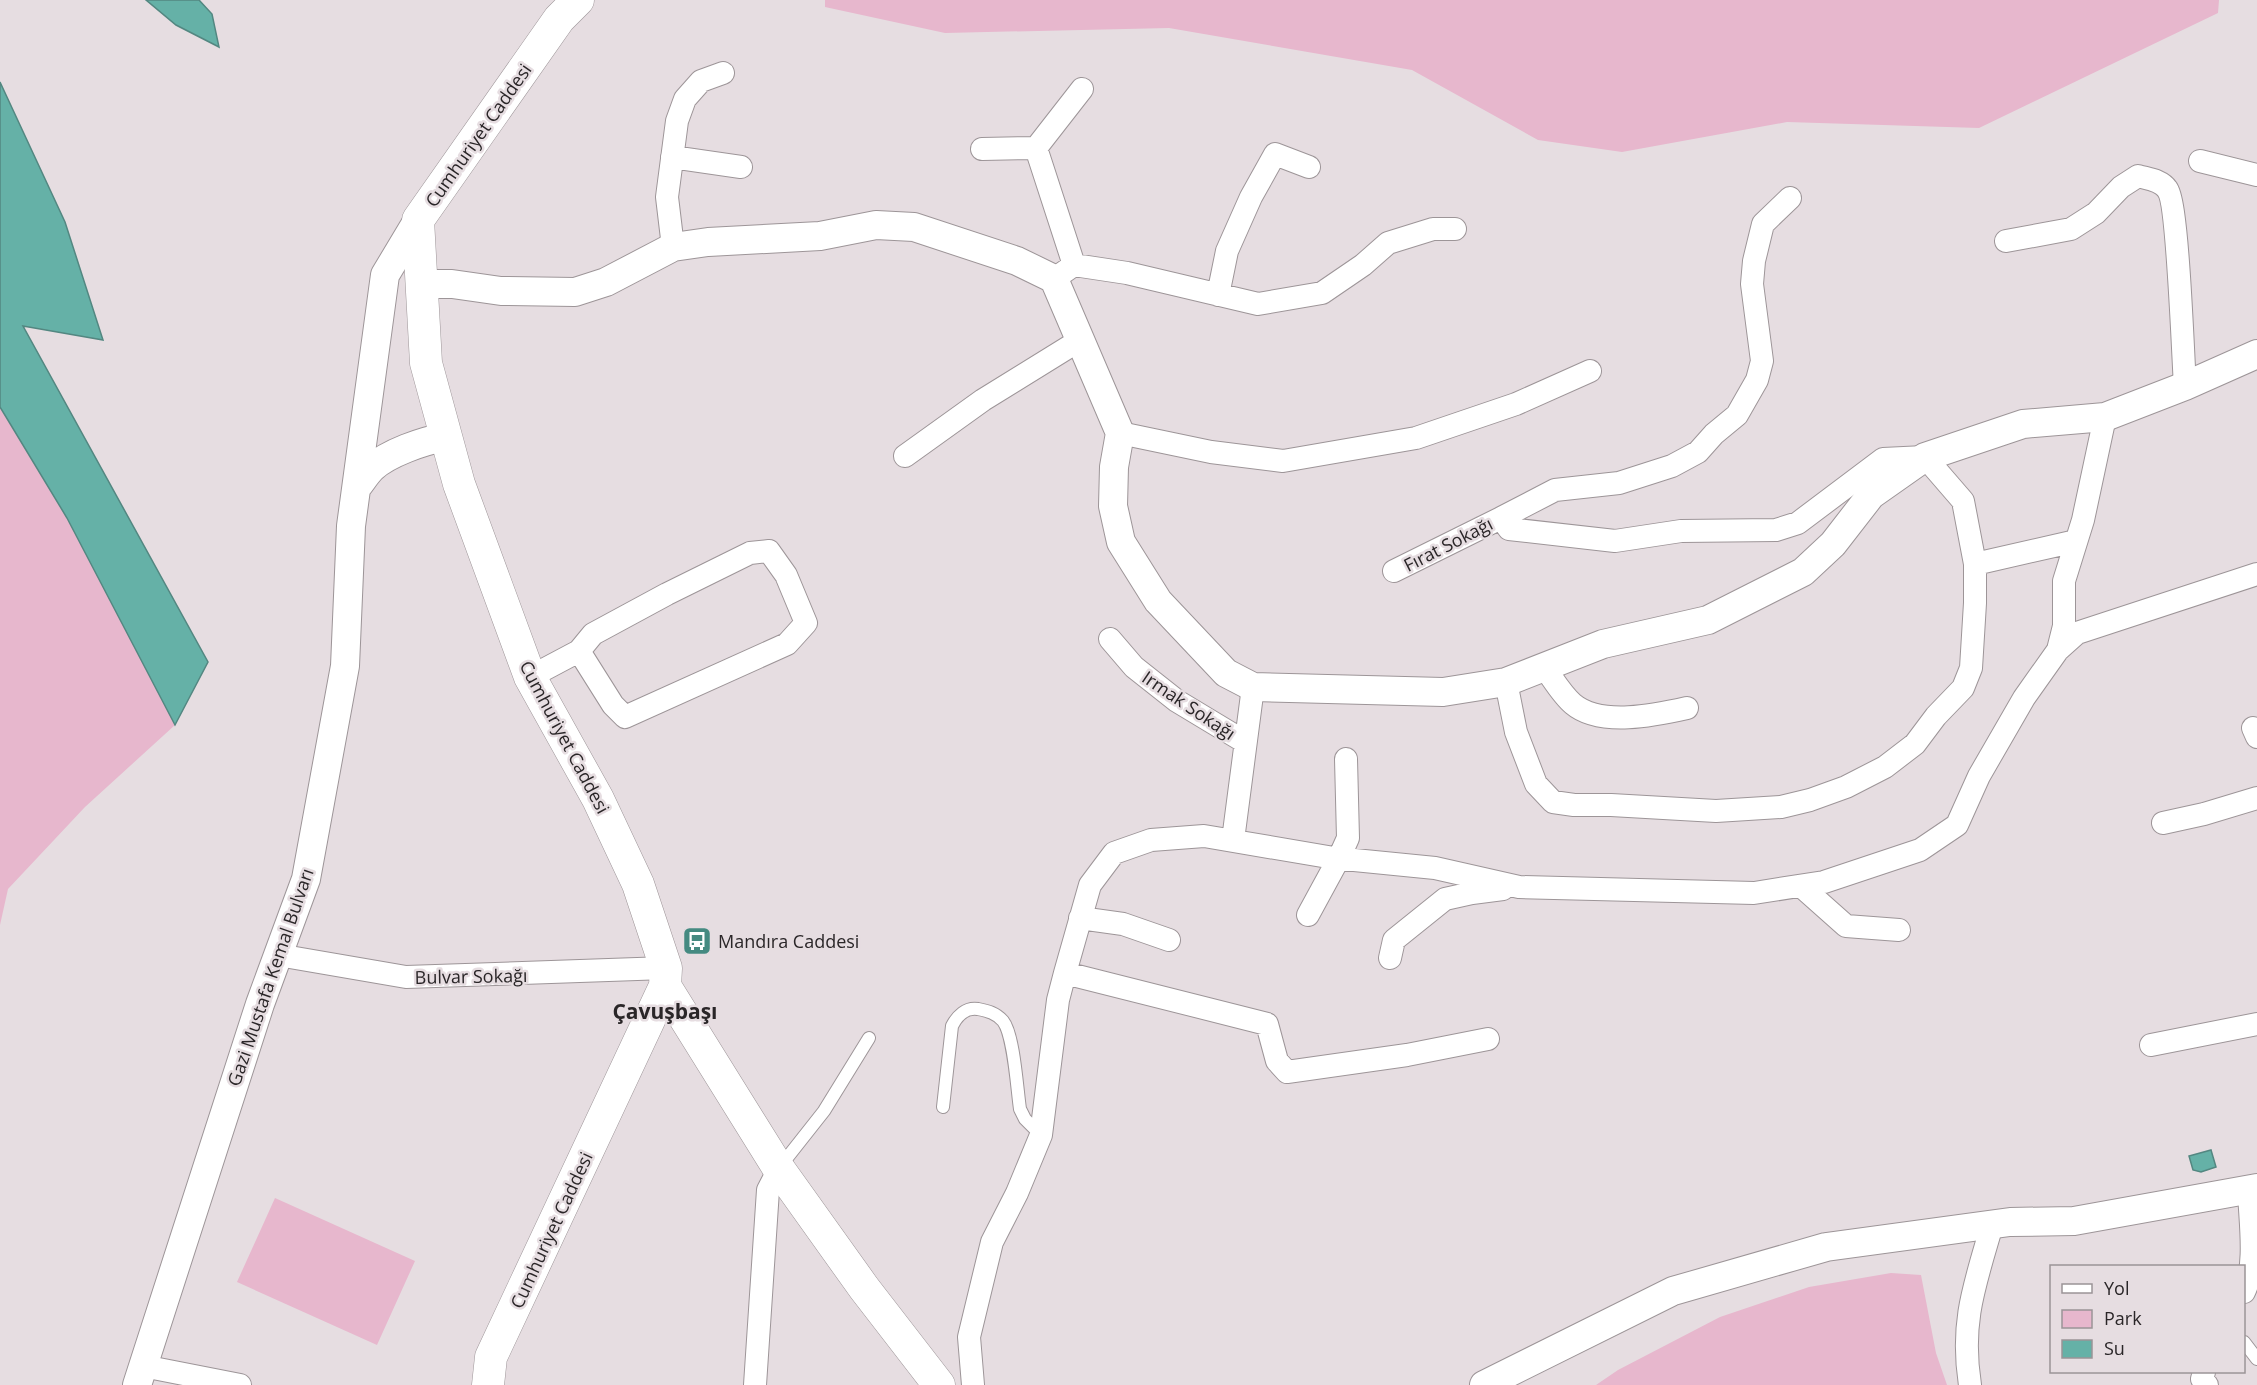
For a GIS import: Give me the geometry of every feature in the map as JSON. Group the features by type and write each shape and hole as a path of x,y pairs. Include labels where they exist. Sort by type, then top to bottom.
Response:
{"main road":[{"name":"Cumhuriyet Caddesi","path":"488,1385 491,1357 665,977 638,884 598,799 530,677 459,484 426,363 418,220 559,19 578,0"},
{"path":"665,977 779,1169 864,1288 939,1385"}],"street":[{"path":"673,247 667,197 677,121 685,99 701,81 723,73"},
{"path":"1036,148 1082,89"},
{"path":"981,149 1036,148"},
{"path":"1036,148 1080,340 1120,433 1114,467 1113,506 1121,542 1158,601 1226,673 1253,687 1443,692 1506,682 1603,644 1708,620 1803,572 1833,544 1871,495 1925,457 2023,423 2105,417 2249,362"},
{"path":"1218,295 1227,251 1251,196 1275,154 1309,167"},
{"path":"672,157 741,167"},
{"path":"2200,161 2257,175"},
{"path":"2006,242 2071,229 2096,213 2121,187 2138,177 2160,182 2169,190 2175,233 2185,386"},
{"name":"Fırat Sokağı","path":"1394,571 1555,490 1619,483 1672,466 1698,452 1737,414 1757,380 1762,362 1752,284 1754,261 1763,224 1790,198"},
{"name":"Gazi Mustafa Kemal Bulvarı","path":"140,1375 260,1004 306,879 344,677 351,526 385,275 418,220"},
{"path":"422,284 452,284 501,291 575,292 606,282 673,247 708,242 820,236 876,225 914,227 1017,261 1064,272 1127,273 1258,304 1322,293 1363,265 1388,243 1433,229 1455,230"},
{"path":"904,456 983,400 1080,340"},
{"path":"1120,433 1211,452 1283,461 1416,438 1516,404 1590,370"},
{"path":"2058,650 2064,626 2064,581 2076,541 2105,417"},
{"path":"357,487 372,468 397,453 423,441 445,437"},
{"path":"1501,518 1509,529 1614,541 1681,531 1776,530 1798,523 1883,459 1925,457"},
{"path":"1506,682 1516,732 1536,784 1553,802 1574,805 1716,811 1781,807 1810,800 1846,787 1885,767 1915,744 1936,716 1964,688 1971,668 1975,564 1963,501 1925,457"},
{"path":"1975,564 2076,541"},
{"path":"530,677 579,651 593,634 750,553 769,551 786,575 806,623 787,645 625,717 613,705 579,651"},
{"path":"1390,958 1394,940 1445,899 1472,893 1519,887 1754,893 1824,882 1920,850 1956,825 1979,776 2024,698 2058,650 2077,633 2257,574"},
{"name":"Irmak Sokağı","path":"1110,639 1134,667 1177,701 1245,742"},
{"path":"1544,667 1573,705 1602,717 1650,716 1687,708"},
{"name":"Irmak Sokağı","path":"1233,840 1253,687"},
{"path":"1308,915 1348,838 1346,759"},
{"path":"2163,823 2204,814 2257,798"},
{"path":"973,1385 969,1337 992,1242 1017,1193 1041,1135 1058,1000 1090,885 1114,853 1151,840 1204,836 1339,858 1435,867 1519,887"},
{"path":"1801,886 1846,926 1899,930"},
{"path":"1080,918 1123,924 1169,940"},
{"name":"Bulvar Sokağı","path":"278,955 406,977 665,977"},
{"path":"1065,973 1268,1024 1276,1061 1287,1072 1407,1055 1488,1039"},
{"path":"2151,1045 2257,1024"},
{"path":"755,1385 768,1190 779,1169"},
{"path":"1484,1385 1673,1291 1826,1247 2010,1222 2074,1221 2253,1190 2252,1264 2245,1290"},
{"path":"1970,1385 1966,1361 1966,1329 1970,1300 1992,1225"},
{"path":"140,1375 240,1385"}],"lane":[{"path":"943,1107 952,1026 965,1011 973,1008 990,1011 1002,1020 1009,1033 1020,1109 1025,1119 1041,1135"},
{"path":"779,1169 824,1111 869,1038"},
{"path":"2245,1343 2257,1359"}],"green space":[{"path":"825,0 2219,0 2218,13 1979,128 1787,122 1622,152 1538,140 1412,70 1169,28 945,33 825,7"},
{"path":"0,407 67,518 175,725 85,807 8,889 0,925"},
{"path":"275,1198 415,1261 377,1345 237,1282"},
{"path":"1891,1273 1921,1275 1936,1353 1947,1385 1596,1385 1618,1370 1720,1317 1809,1287"}],"water":[{"path":"146,0 199,0 212,14 219,47 176,25"},
{"path":"0,82 65,222 103,340 23,326 208,662 175,725 67,518 0,407"},
{"path":"2211,1150 2216,1167 2201,1172 2193,1170 2189,1156"}],"place":[{"name":"Mandıra Caddesi","path":"697,941"}],"district":[{"name":"Çavuşbaşı","path":"665,1011"}]}
